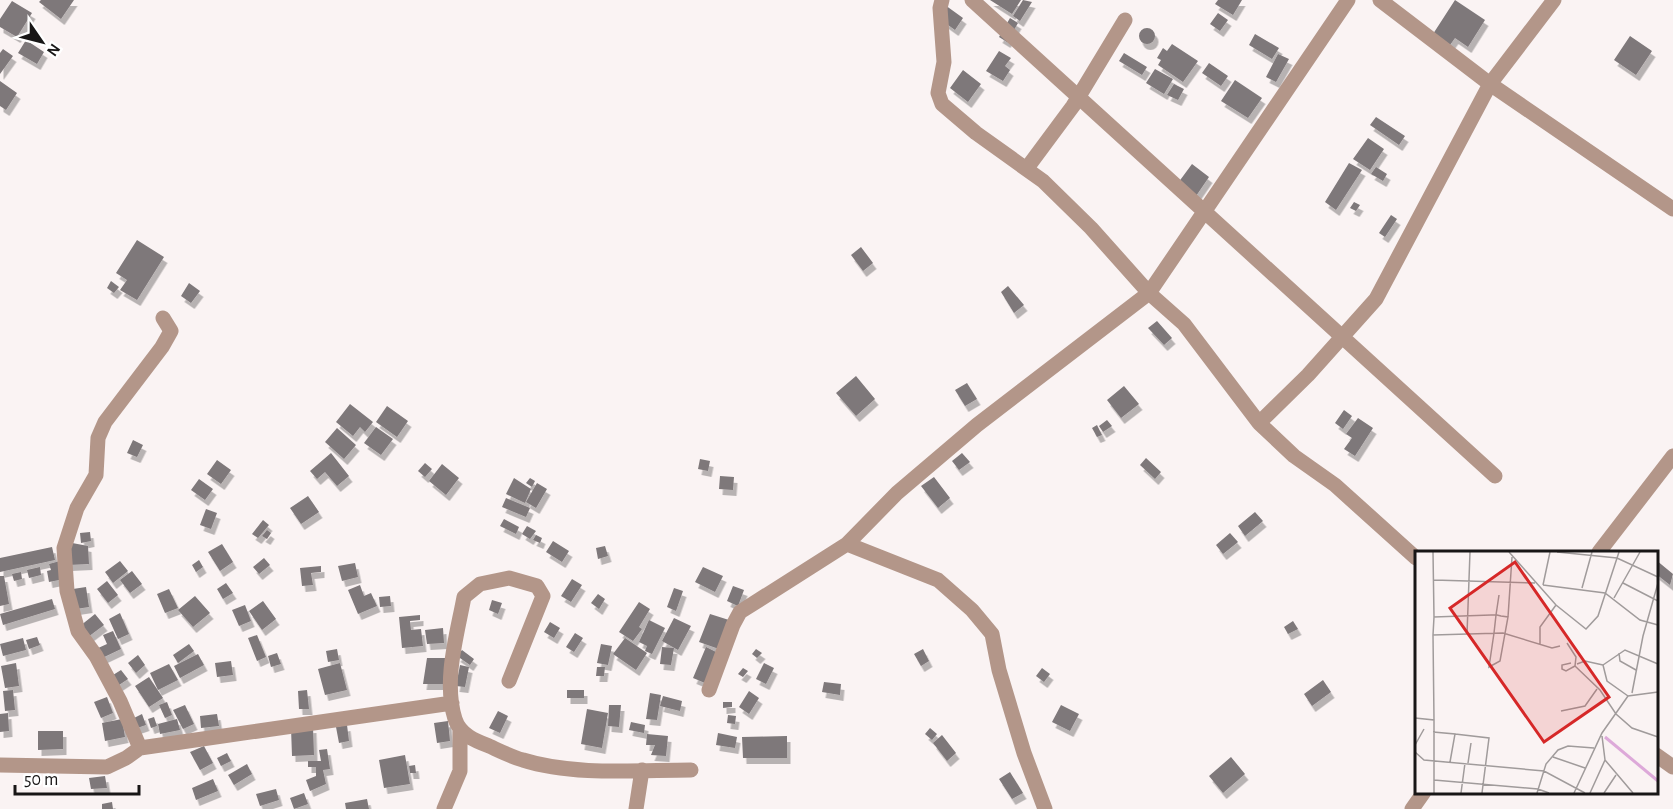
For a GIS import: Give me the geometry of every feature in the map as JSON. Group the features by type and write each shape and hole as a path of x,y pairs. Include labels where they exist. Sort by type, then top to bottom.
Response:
{"street":[{"path":"942,0 940,8 944,62 938,93 942,104 976,133 1027,168 1091,228 1149,293 1184,324 1259,423 1294,456 1335,485 1415,557"},
{"path":"972,0 1495,476"},
{"path":"709,690 740,612 847,544 897,493 978,425 1149,293 1348,0"},
{"path":"1380,0 1490,84 1673,209"},
{"path":"1259,423 1308,375 1376,299 1490,84 1554,0"},
{"path":"1027,168 1078,97 1125,20"},
{"path":"140,748 116,692 96,656 78,631 67,591 64,548 77,508 96,475 98,438 115,406 162,347 171,331 164,318"},
{"path":"1600,551 1673,456"},
{"path":"847,544 938,580 972,610 992,634 999,670 1024,753 1045,809"},
{"path":"509,681 543,596 537,586 509,578 480,584 464,597 452,664 452,703 455,720 460,729 471,739 523,760 557,767 691,770"},
{"path":"0,765 106,767 126,758 140,748 452,703"},
{"path":"444,809 460,771 460,729"},
{"path":"1658,756 1673,767"},
{"path":"636,809 642,770"},
{"path":"1412,809 1423,794"}],"building":[{"path":"41,0 74,0 61,19 39,2"},
{"path":"990,0 1021,0 1012,14"},
{"path":"1023,0 1032,2 1020,21 1013,16"},
{"path":"1218,0 1242,0 1233,15 1215,4"},
{"path":"1455,0 1485,20 1468,47 1455,38 1450,45 1433,34"},
{"path":"12,1 32,13 17,37 0,27 0,19"},
{"path":"945,5 963,18 955,30 937,17"},
{"path":"1218,13 1228,20 1220,31 1210,24"},
{"path":"1010,18 1018,23 1007,42 999,37"},
{"path":"1144,28 1150,28 1155,36 1153,42 1144,44 1139,39 1139,33"},
{"path":"1255,34 1279,48 1272,59 1249,45"},
{"path":"1630,36 1652,51 1636,75 1614,60"},
{"path":"26,40 44,52 37,64 18,53"},
{"path":"1172,44 1198,61 1183,82 1158,65 1161,60 1157,58 1163,48 1167,51"},
{"path":"3,49 13,56 0,74 0,53"},
{"path":"999,51 1011,58 1005,66 1010,70 1003,81 986,71"},
{"path":"1124,53 1147,67 1142,75 1119,61"},
{"path":"1278,54 1289,59 1276,82 1266,77"},
{"path":"1209,63 1228,76 1221,86 1202,73"},
{"path":"1155,69 1173,79 1164,94 1146,83"},
{"path":"963,70 981,84 968,102 950,88"},
{"path":"1235,80 1262,98 1248,118 1221,101"},
{"path":"0,81 17,93 6,110 0,106"},
{"path":"1174,84 1184,89 1178,100 1167,95"},
{"path":"1376,117 1405,136 1399,145 1370,125"},
{"path":"1368,138 1384,149 1370,170 1353,159"},
{"path":"1349,163 1362,170 1336,210 1325,202"},
{"path":"1192,164 1209,177 1196,196 1178,183"},
{"path":"1376,167 1387,174 1383,181 1371,174"},
{"path":"1354,202 1360,205 1356,211 1350,208"},
{"path":"1391,215 1397,219 1385,237 1379,233"},
{"path":"137,240 164,257 137,300 120,290 127,280 116,273"},
{"path":"861,247 873,263 863,271 851,255"},
{"path":"111,281 119,287 114,293 107,288"},
{"path":"189,283 200,291 191,303 181,296"},
{"path":"1008,286 1024,305 1014,313 1001,292"},
{"path":"1157,321 1172,338 1164,345 1148,328"},
{"path":"856,376 875,399 856,416 836,393"},
{"path":"967,383 977,399 965,406 955,390"},
{"path":"1124,386 1139,404 1121,418 1107,400"},
{"path":"350,404 373,422 365,432 360,427 353,436 336,422"},
{"path":"387,406 408,421 397,437 376,422"},
{"path":"1344,410 1352,416 1343,429 1335,423"},
{"path":"1358,418 1373,428 1355,456 1344,449 1352,438 1346,434"},
{"path":"1107,420 1112,426 1103,432 1099,426"},
{"path":"1097,425 1102,435 1097,437 1092,428"},
{"path":"376,427 393,439 381,455 364,443"},
{"path":"337,428 356,445 344,459 325,442"},
{"path":"133,440 143,445 137,457 127,453"},
{"path":"331,453 349,476 337,486 325,472 317,479 310,471"},
{"path":"962,453 970,462 959,470 952,461"},
{"path":"1146,458 1161,472 1155,479 1140,465"},
{"path":"700,459 710,461 708,471 698,469"},
{"path":"217,460 231,470 221,484 207,474"},
{"path":"425,463 432,469 425,477 418,471"},
{"path":"442,464 459,478 446,495 429,481"},
{"path":"720,476 734,477 733,490 719,489"},
{"path":"934,477 950,498 938,508 921,486"},
{"path":"514,478 531,489 525,503 506,494"},
{"path":"530,478 535,481 532,487 526,483"},
{"path":"199,479 213,489 205,500 191,490"},
{"path":"537,483 547,489 536,508 526,502"},
{"path":"308,496 319,512 301,524 290,508"},
{"path":"506,498 530,508 526,517 502,507"},
{"path":"206,509 217,513 211,529 200,525"},
{"path":"1255,512 1263,521 1245,536 1238,526"},
{"path":"504,519 519,527 516,534 500,526"},
{"path":"263,520 269,525 258,538 252,534"},
{"path":"527,526 536,531 530,539 522,534"},
{"path":"267,530 271,533 267,539 262,536"},
{"path":"90,532 91,541 81,543 80,533"},
{"path":"1230,533 1238,542 1223,554 1216,545"},
{"path":"536,535 542,538 540,543 533,540"},
{"path":"553,541 569,551 562,562 546,552"},
{"path":"67,542 88,546 89,564 68,565"},
{"path":"222,544 233,562 220,571 208,552"},
{"path":"605,546 608,556 598,559 596,548"},
{"path":"52,547 55,560 0,572 0,558"},
{"path":"264,558 270,565 259,574 253,567"},
{"path":"199,560 203,567 196,572 192,565"},
{"path":"60,561 64,579 49,582 47,571 51,570 49,564"},
{"path":"120,561 128,571 113,583 105,572"},
{"path":"1658,562 1673,574 1670,585 1658,576"},
{"path":"355,563 358,577 342,581 338,566"},
{"path":"321,566 321,572 311,573 313,585 302,586 300,568"},
{"path":"40,567 41,575 29,578 27,570"},
{"path":"703,567 723,576 715,592 695,582"},
{"path":"132,571 142,584 130,593 120,580"},
{"path":"21,572 22,579 14,581 12,574"},
{"path":"0,576 4,576 9,604 0,606"},
{"path":"572,579 582,585 571,602 561,596"},
{"path":"107,581 118,595 108,603 97,589"},
{"path":"226,583 233,593 223,599 217,589"},
{"path":"360,585 364,596 371,593 377,606 358,614 348,590"},
{"path":"733,586 744,590 738,606 727,601"},
{"path":"86,587 89,607 76,609 73,589"},
{"path":"674,588 683,591 676,611 667,607"},
{"path":"169,589 178,608 165,613 157,594"},
{"path":"598,594 605,599 599,609 591,603"},
{"path":"195,596 210,613 193,627 178,610"},
{"path":"390,596 391,606 380,607 379,597"},
{"path":"52,599 55,609 3,625 0,614"},
{"path":"492,600 502,603 498,614 489,610"},
{"path":"263,601 276,619 262,630 249,611"},
{"path":"639,602 650,609 639,627 642,629 633,641 619,632"},
{"path":"245,605 251,621 239,626 232,610"},
{"path":"120,613 129,634 118,639 109,619"},
{"path":"95,614 104,625 88,637 80,626"},
{"path":"710,614 729,620 719,649 699,642"},
{"path":"420,615 420,620 410,621 411,630 421,629 423,646 402,648 399,617"},
{"path":"674,618 691,626 678,650 662,641"},
{"path":"649,620 665,628 652,654 645,651 647,646 639,642"},
{"path":"1293,621 1298,629 1288,634 1284,627"},
{"path":"550,622 560,628 554,638 544,632"},
{"path":"443,628 444,643 427,644 425,630"},
{"path":"113,631 121,649 100,659 96,649 107,644 103,635"},
{"path":"575,633 583,638 574,652 566,647"},
{"path":"257,635 266,657 257,661 248,638"},
{"path":"37,637 40,645 29,649 26,640"},
{"path":"23,638 26,650 3,656 0,644"},
{"path":"625,638 647,653 636,670 613,654"},
{"path":"189,644 194,651 178,663 173,655"},
{"path":"601,644 612,646 608,665 597,663"},
{"path":"662,647 674,648 671,665 660,664"},
{"path":"706,647 718,653 705,683 693,678"},
{"path":"337,649 339,660 328,662 326,651"},
{"path":"756,649 762,653 757,658 752,654"},
{"path":"923,649 929,661 921,666 914,654"},
{"path":"462,650 474,659 470,665 457,656"},
{"path":"277,653 281,664 271,667 268,656"},
{"path":"198,654 204,665 180,678 174,666"},
{"path":"138,655 145,665 136,673 128,663"},
{"path":"427,658 448,658 448,684 423,684"},
{"path":"231,661 233,675 217,677 215,663"},
{"path":"16,663 19,686 5,688 1,666"},
{"path":"340,663 347,690 325,695 318,669"},
{"path":"764,663 774,668 766,684 756,679"},
{"path":"169,664 178,680 158,690 150,673"},
{"path":"460,665 469,667 465,687 456,686"},
{"path":"597,667 605,667 604,676 596,676"},
{"path":"743,668 748,671 743,677 738,674"},
{"path":"1042,668 1050,674 1044,682 1036,676"},
{"path":"121,670 128,679 119,685 113,675"},
{"path":"149,677 163,698 149,707 135,686"},
{"path":"1323,680 1331,692 1312,706 1304,694"},
{"path":"824,682 841,684 840,695 822,692"},
{"path":"13,690 15,710 5,711 3,691"},
{"path":"307,690 309,709 299,709 298,691"},
{"path":"567,690 584,690 584,698 567,698"},
{"path":"749,691 759,698 749,714 739,707"},
{"path":"650,693 661,695 657,720 646,719"},
{"path":"663,696 682,701 680,711 660,706"},
{"path":"107,697 113,713 101,718 94,702"},
{"path":"167,702 172,715 165,718 159,705"},
{"path":"723,702 732,702 732,707 723,708"},
{"path":"185,705 194,724 183,729 173,710"},
{"path":"609,705 621,705 619,727 608,726"},
{"path":"1061,705 1079,714 1070,731 1052,722"},
{"path":"587,709 608,713 602,748 581,744"},
{"path":"498,711 508,716 500,733 489,728"},
{"path":"8,713 9,731 0,732 0,714"},
{"path":"142,714 146,725 137,728 134,718"},
{"path":"217,714 219,726 201,728 200,716"},
{"path":"728,715 736,716 735,724 727,723"},
{"path":"154,717 157,726 151,728 148,719"},
{"path":"122,719 125,737 105,741 102,723"},
{"path":"177,719 180,730 160,734 158,724"},
{"path":"448,721 450,741 437,743 434,723"},
{"path":"631,722 645,725 644,733 629,730"},
{"path":"347,725 349,741 339,743 336,727"},
{"path":"313,727 314,755 292,756 291,728"},
{"path":"930,728 937,734 932,740 925,734"},
{"path":"38,731 63,731 63,749 38,750"},
{"path":"718,733 737,737 735,748 716,745"},
{"path":"647,734 668,736 666,756 651,755 655,745 646,745"},
{"path":"942,735 956,753 947,761 933,743"},
{"path":"787,736 787,758 743,758 742,737"},
{"path":"204,746 213,763 200,770 190,752"},
{"path":"327,749 330,769 323,770 326,784 310,791 306,780 316,776 316,767 308,767 308,761 321,761 319,750"},
{"path":"227,753 231,761 221,766 217,758"},
{"path":"405,755 410,784 384,788 379,760"},
{"path":"1231,757 1245,774 1223,793 1209,776"},
{"path":"247,764 252,774 234,785 228,775"},
{"path":"415,765 416,773 410,773 409,766"},
{"path":"1010,772 1023,793 1012,799 999,779"},
{"path":"105,776 107,788 91,789 89,778"},
{"path":"213,779 218,791 196,800 192,788"},
{"path":"276,789 279,800 260,806 256,794"},
{"path":"304,793 308,804 294,809 290,798"},
{"path":"367,799 369,809 346,809 345,803"},
{"path":"112,802 113,809 102,809 102,804"}]}
